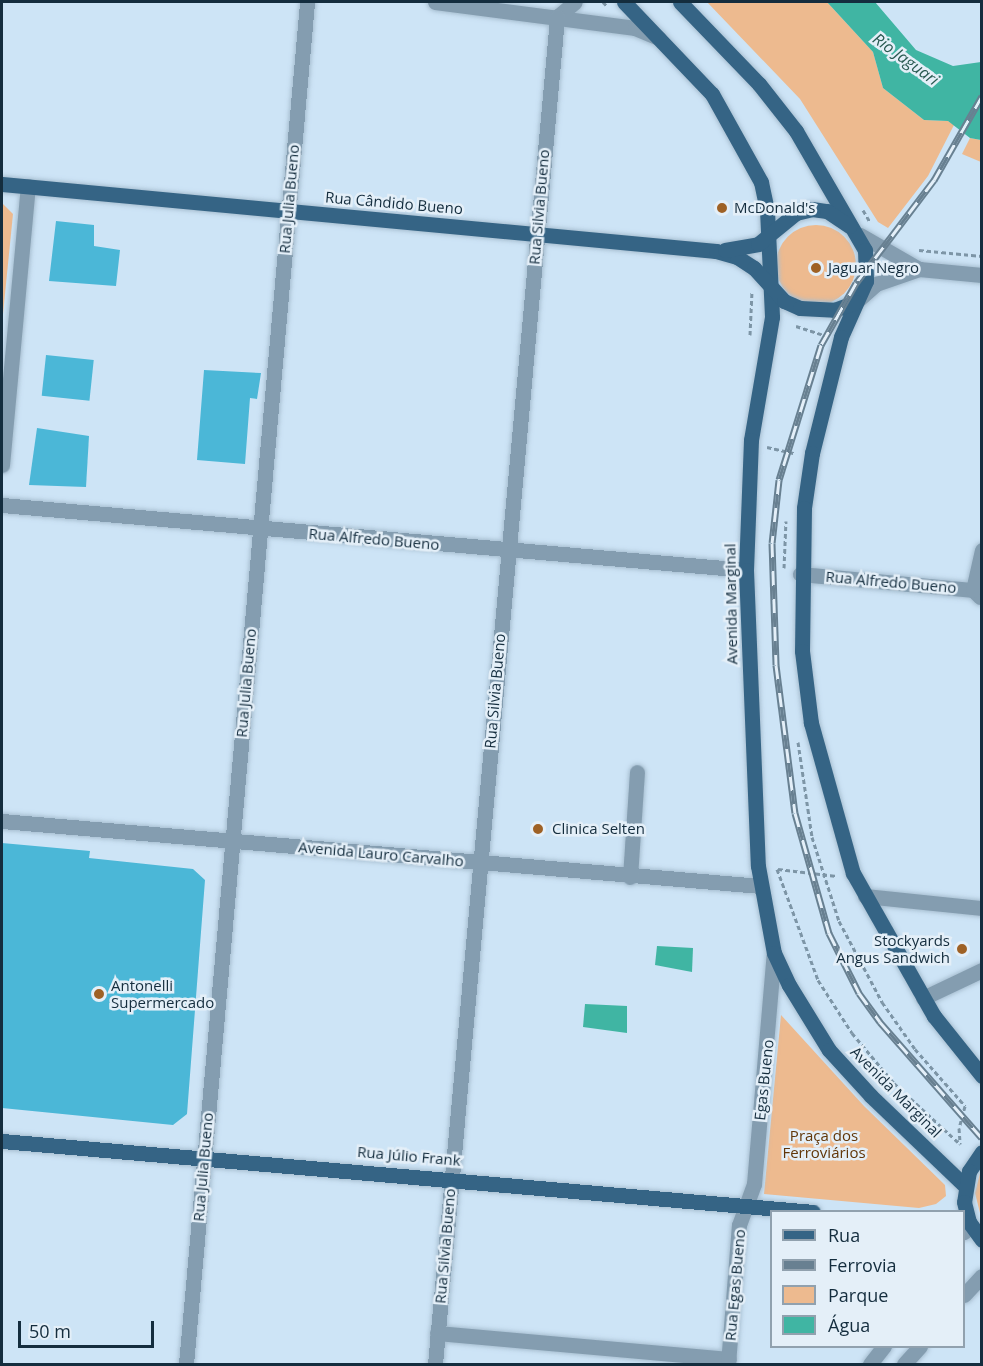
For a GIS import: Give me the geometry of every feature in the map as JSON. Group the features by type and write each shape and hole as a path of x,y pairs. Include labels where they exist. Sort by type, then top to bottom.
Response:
{"main road":[{"name":"Avenida Marginal","path":"624,2 662,39 711,94 741,143 760,182 770,235 766,260 771,287 771,317 751,440 746,570 758,866 774,953 803,1010 829,1050 871,1096 964,1185"},
{"path":"680,2 759,84 796,131 829,192 860,235 865,250 866,281 841,337 812,453 804,508 800,574 802,651 811,723 826,788 854,873 865,896 923,998 981,1076"},
{"name":"Rua Cândido Bueno","path":"2,184 716,251 737,257 754,268 771,287"},
{"path":"716,251 758,244 796,213 812,209 835,216 860,235"},
{"path":"771,287 784,301 809,310 834,310 856,302"},
{"name":"Rua Júlio Frank","path":"2,1141 204,1156 794,1210"},
{"path":"981,1152 964,1185 966,1223 981,1240"}],"street":[{"name":"Rua Julia Bueno","path":"186,1365 307,2"},
{"path":"435,2 635,28 662,39"},
{"path":"557,17 575,2"},
{"name":"Rua Silvia Bueno","path":"435,1365 450,1178 557,17"},
{"path":"2,465 28,186"},
{"path":"860,235 919,269 981,275"},
{"path":"856,302 876,284 919,269"},
{"name":"Rua Alfredo Bueno","path":"2,505 746,570"},
{"path":"979,593 981,550"},
{"name":"Rua Alfredo Bueno","path":"800,574 979,593"},
{"path":"630,877 638,772"},
{"name":"Avenida Lauro Carvalho","path":"2,821 630,877 760,886"},
{"path":"865,896 981,908"},
{"name":"Egas Bueno","path":"746,1205 754,1184 774,953"},
{"path":"923,998 981,970"},
{"name":"Rua Egas Bueno","path":"728,1362 739,1225 746,1205"},
{"path":"965,1293 981,1276"},
{"path":"437,1333 728,1362"},
{"path":"870,1365 883,1348"},
{"path":"904,1365 919,1348"}],"path":[{"path":"861,207 873,226"},
{"path":"909,249 981,256"},
{"path":"771,317 828,337 841,337"},
{"path":"758,866 845,877 854,873"},
{"path":"777,869 818,980 852,1033 894,1083 960,1144"}],"green space":[{"path":"707,2 827,2 873,52 883,88 924,120 948,121 954,125 928,176 888,228 878,222 800,99"},
{"path":"970,138 981,140 981,162 962,154"},
{"path":"2,203 13,214 2,324"},
{"path":"816,225 831,228 844,237 853,250 856,265 853,280 844,293 831,302 816,305 801,302 788,293 779,280 776,265 779,250 788,237 801,228"},
{"name":"Praça dos Ferroviários","path":"781,1015 864,1106 945,1185 946,1196 936,1204 919,1208 764,1194"},
{"path":"982,1170 981,1217 975,1193"}],"water":[{"name":"Rio Jaguari","path":"827,2 875,2 916,50 953,66 981,62 981,140 970,138 948,121 924,120 883,88 873,52"},
{"path":"657,946 693,948 692,972 655,965"},
{"path":"585,1004 627,1006 627,1033 583,1027"}],"building":[{"path":"56,221 94,225 94,246 120,250 116,286 49,281"},
{"path":"46,355 94,360 89,401 42,396"},
{"path":"204,370 261,373 257,399 250,398 245,464 197,460"},
{"path":"37,428 89,436 86,487 29,485"},
{"name":"Antonelli Supermercado","path":"2,843 90,851 89,858 193,869 205,880 187,1114 173,1125 2,1108"}],"railway":[{"path":"982,96 934,180 856,283 821,345 779,480 772,543 776,665 795,813 829,933 859,993 880,1022 982,1138"}],"place":[{"name":"McDonald's","path":"722,208"},
{"name":"Jaguar Negro","path":"816,268"},
{"name":"Clinica Selten","path":"538,829"},
{"name":"Stockyards Angus Sandwich","path":"962,949"},
{"name":"Antonelli Supermercado","path":"99,994"}]}
